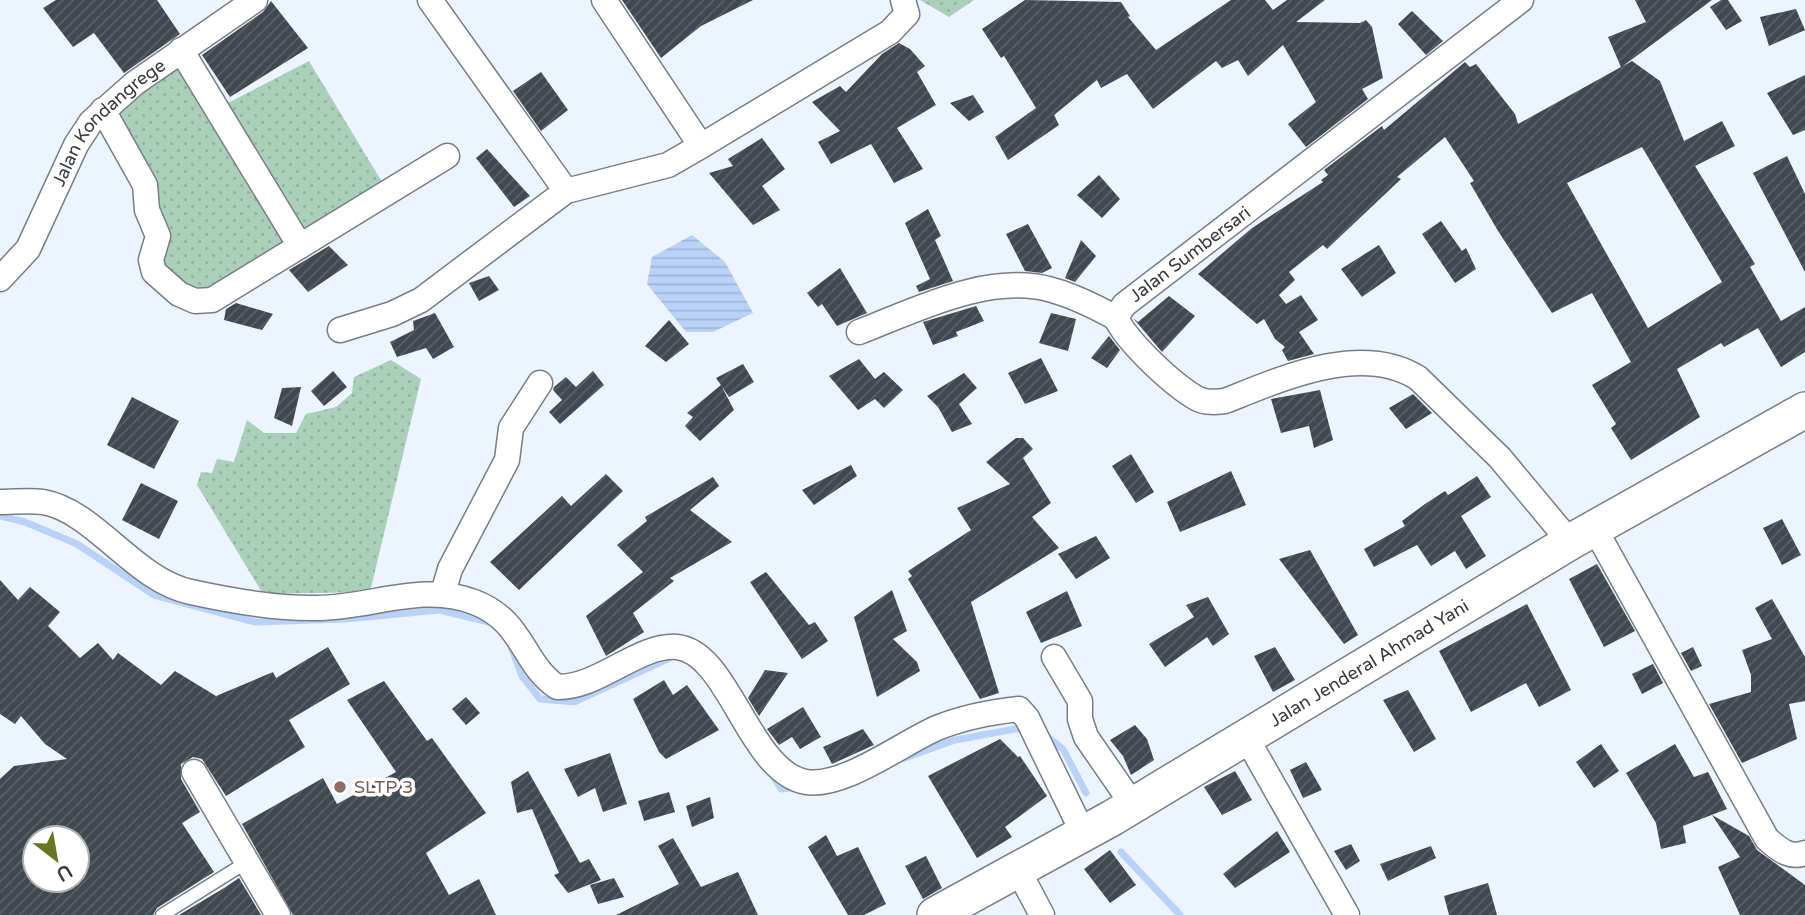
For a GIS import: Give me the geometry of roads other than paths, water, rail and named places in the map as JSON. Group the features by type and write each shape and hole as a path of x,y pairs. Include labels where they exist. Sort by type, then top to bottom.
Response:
{"main road":[{"name":"Jalan Jenderal Ahmad Yani","path":"935,915 1086,832 1583,536 1805,410"}],"street":[{"name":"Jalan Kondangrege","path":"0,279 29,249 76,145 103,110 181,50 255,0"},
{"path":"430,0 566,191"},
{"path":"604,0 701,146"},
{"path":"340,330 392,314 421,300 566,191 668,164 701,146 890,32 906,14 903,0"},
{"name":"Jalan Sumbersari","path":"1521,0 1124,305 1116,318 1124,334 1141,351 1198,399 1210,402 1225,401 1317,369 1386,363 1404,369 1418,378 1583,536"},
{"path":"181,50 300,246"},
{"path":"103,110 145,185 147,210 158,236 152,260 155,272 179,294 195,301 212,300 447,156"},
{"path":"859,332 920,308 998,287 1050,289 1116,318"},
{"path":"443,593 450,569 505,464 511,428 540,383"},
{"path":"0,502 43,502 64,510 163,582 188,592 269,606 321,608 443,593 477,603 509,621 546,680 557,687 587,682 625,663 673,647 695,653 709,667 767,754 804,782 830,780 847,774 913,739 970,716 1020,709 1086,832"},
{"path":"1583,536 1760,829 1781,851 1797,856 1805,853"},
{"path":"1054,657 1080,701 1083,730 1132,805"},
{"path":"1246,737 1347,915"},
{"path":"194,772 278,915"},
{"path":"1017,869 1042,915"}],"lane":[{"path":"162,915 247,862"}],"water":[{"path":"692,235 725,262 753,313 713,332 686,332 647,284 652,257"}],"waterway":[{"path":"0,516 25,522 77,544 154,595 255,622 346,619 439,610 493,623"},
{"path":"512,649 522,676 540,699 574,702 674,656"},
{"path":"902,759 955,740 1026,727"},
{"path":"1045,735 1063,749 1086,793"},
{"path":"772,774 781,789 797,787"},
{"path":"1121,852 1180,915"}],"place":[{"name":"SLTP 3","path":"340,787"}]}
